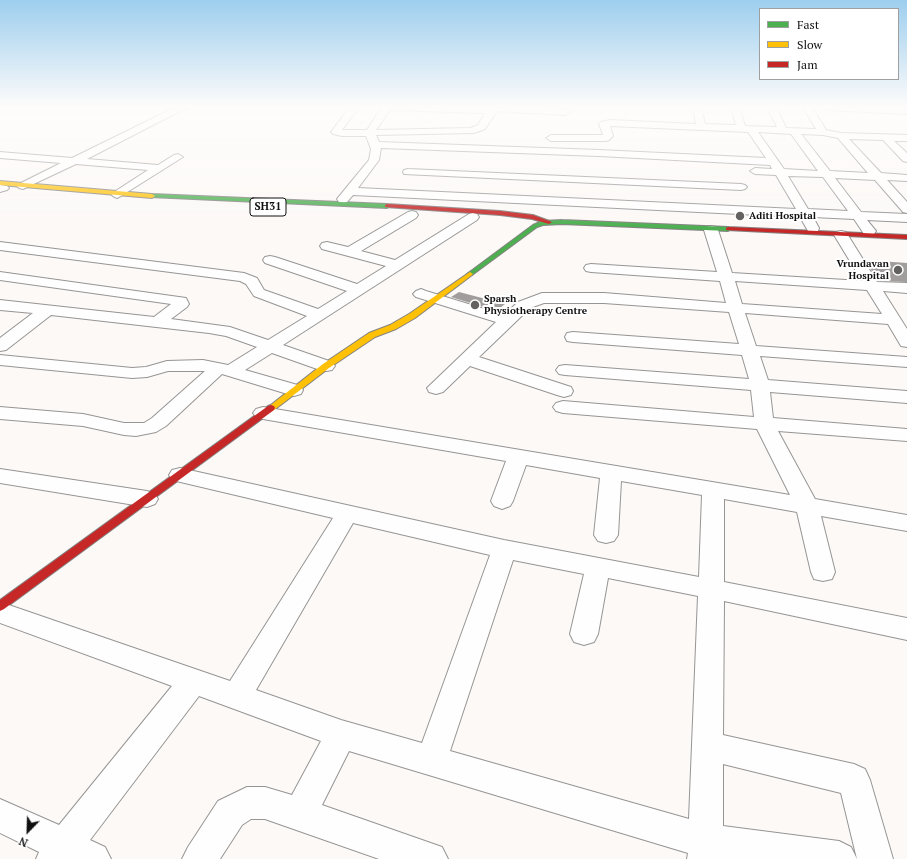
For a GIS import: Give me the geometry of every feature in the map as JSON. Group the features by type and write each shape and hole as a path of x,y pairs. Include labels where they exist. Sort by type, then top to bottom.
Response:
{"main road":[{"path":"1,187 24,186 117,194 500,213 540,220 711,230 907,237"},
{"name":"SH31","path":"1,187 144,200 473,217 519,223 540,220"},
{"path":"372,335 393,328 412,316 426,295 540,220 652,221 907,233"},
{"path":"0,606 180,475 326,366 372,335 386,320"}],"street":[{"path":"14,147 91,153"},
{"path":"24,186 103,147"},
{"path":"338,205 374,160 376,152 375,147"},
{"path":"396,194 421,147"},
{"path":"448,147 653,156 686,165 728,160 774,162"},
{"path":"540,220 548,178 551,147"},
{"path":"651,147 653,156"},
{"path":"722,147 733,170 907,178"},
{"path":"761,147 774,162 779,173 813,228"},
{"path":"803,147 827,174 869,231"},
{"path":"851,147 907,209"},
{"path":"892,147 907,159"},
{"path":"445,197 458,166 469,148"},
{"path":"598,203 595,171 599,153"},
{"path":"0,155 160,168"},
{"path":"630,155 652,221"},
{"path":"117,194 178,157"},
{"path":"686,165 693,185 698,207"},
{"path":"408,172 458,166 503,170 548,178 595,171 640,182 741,187"},
{"path":"495,199 503,170"},
{"path":"736,175 758,226"},
{"path":"349,191 445,197 698,207 804,214 907,218"},
{"path":"350,252 412,215"},
{"path":"3,416 83,420 124,429 136,430 149,428 159,422 225,369 271,346 318,314 359,290 473,217"},
{"path":"711,230 760,385 764,422 806,506 823,572"},
{"path":"841,234 907,342"},
{"path":"0,246 244,277 252,280 254,287 259,293 289,305 318,314"},
{"path":"327,246 397,265"},
{"path":"270,260 359,290"},
{"path":"591,268 725,275 907,288"},
{"path":"0,276 181,301 181,304 156,323"},
{"path":"426,295 508,321"},
{"path":"436,388 466,358 524,305 533,300 555,298 604,298 894,320"},
{"path":"0,319 8,306 230,332 326,366"},
{"path":"0,346 47,311"},
{"path":"572,336 907,362"},
{"path":"466,358 563,399 764,422 907,435"},
{"path":"0,360 132,373 147,372 167,366 181,365 225,369 294,390"},
{"path":"565,370 907,397"},
{"path":"263,413 907,523"},
{"path":"502,501 518,457"},
{"path":"606,535 611,473"},
{"path":"180,475 504,549 711,588 907,629"},
{"path":"0,476 147,499"},
{"path":"705,850 713,490"},
{"path":"236,697 347,514"},
{"path":"431,761 504,549"},
{"path":"584,634 598,567"},
{"path":"0,612 341,734 431,761 705,850 839,859"},
{"path":"0,816 70,854 193,682"},
{"path":"300,814 341,734"},
{"path":"708,746 854,780 875,859"},
{"path":"200,859 230,813 247,803 265,803 300,814 380,851 430,859"}],"building":[{"path":"865,260 907,263 907,282 878,281"},
{"path":"459,292 505,304 496,311 451,297"}],"traffic: fast":[{"path":"152,196 387,206"},
{"path":"470,274 535,226 542,223 562,222 728,229"}],"traffic: slow":[{"path":"0,183 152,196"},
{"path":"271,408 326,366 372,335 393,327 412,316 470,274"}],"traffic: jam":[{"path":"387,206 500,213 533,217 549,222"},
{"path":"728,229 907,237"},
{"path":"0,606 271,408"}],"place":[{"name":"Aditi Hospital","path":"740,216"},
{"name":"Vrundavan Hospital","path":"898,270"},
{"name":"Sparsh Physiotherapy Centre","path":"475,305"}]}
